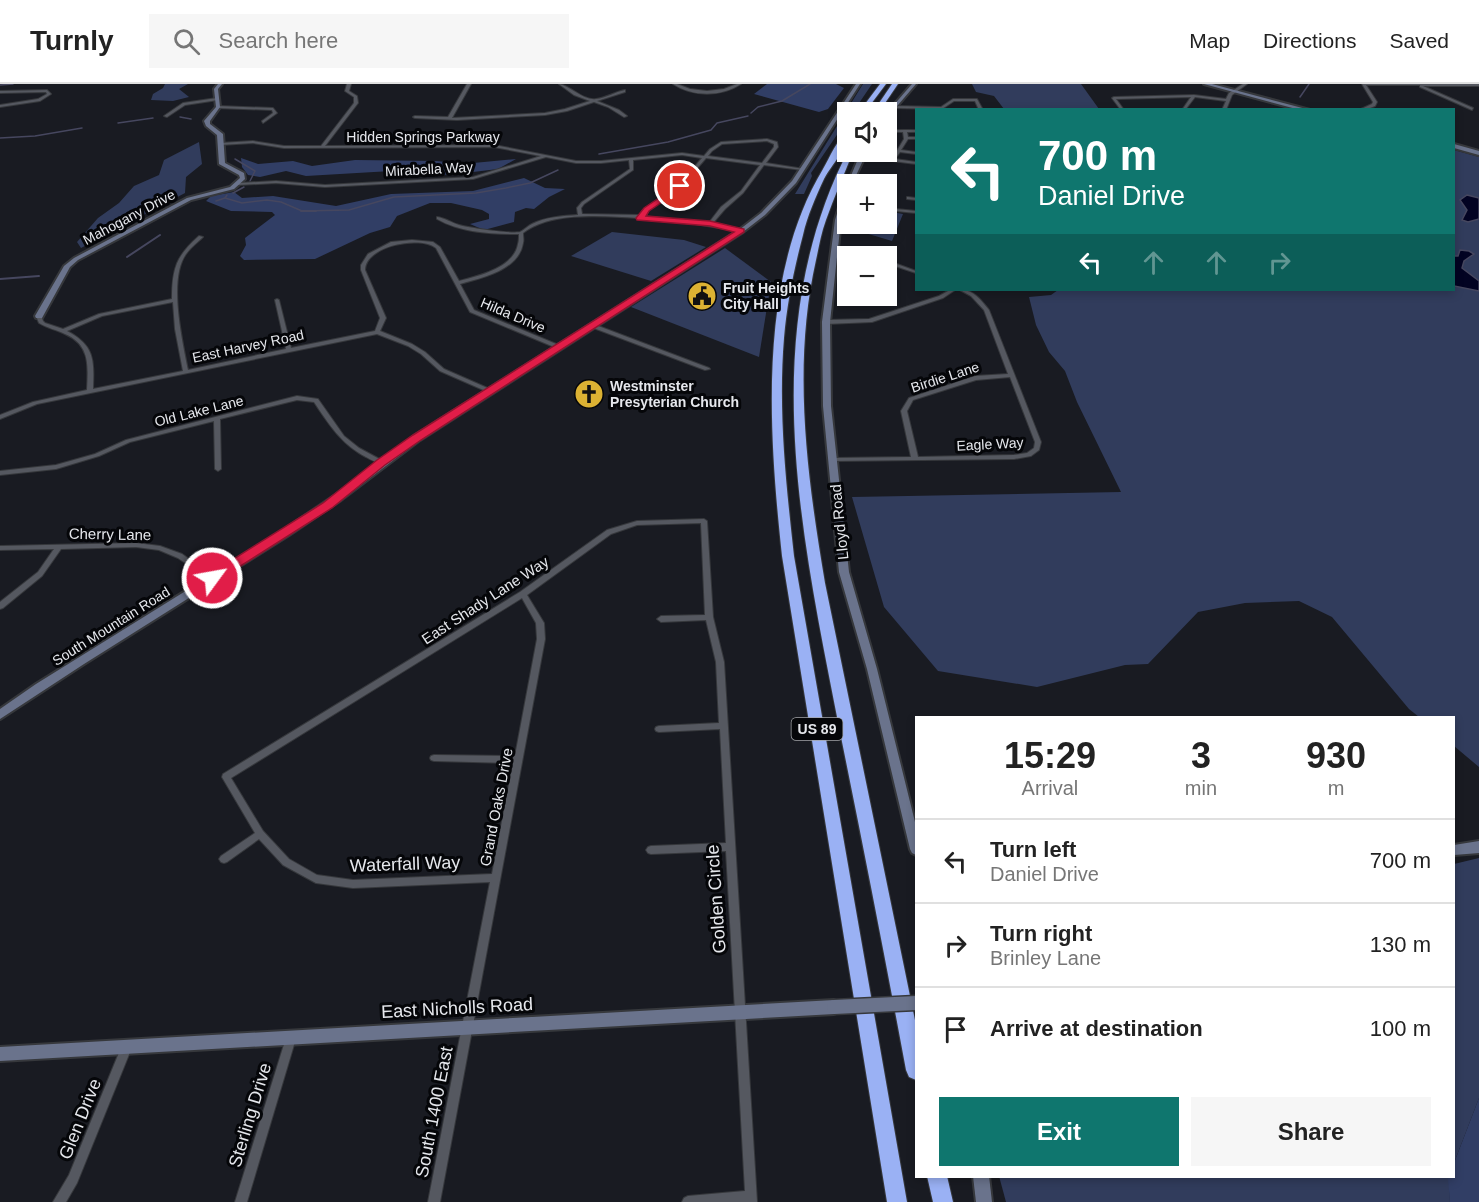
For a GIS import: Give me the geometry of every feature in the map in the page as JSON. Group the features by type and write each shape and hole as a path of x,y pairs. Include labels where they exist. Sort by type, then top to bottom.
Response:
{"highway":[{"path":"868,102 878,84"},
{"path":"870,102 883,84"},
{"path":"883,102 896,84"},
{"path":"884,102 900,84"},
{"name":"US 89","path":"837,149 812,201 802,229 788,284 779,349 778,448 788,556 897,1202"},
{"name":"US 89","path":"846,162 824,210 804,286 798,361 799,440 815,565 915,1065"},
{"path":"938,1178 943,1202"}],"street":[{"path":"220,84 216,89 218,107 207,121 208,125 220,134 222,164 242,174 243,178 239,184"},
{"path":"322,147 356,103 356,97 347,91 349,84"},
{"path":"449,119 469,84"},
{"path":"561,84 574,92 612,106 625,116"},
{"path":"675,84 693,90 692,94 698,95 727,90 739,84"},
{"name":"South Mountain Road","path":"0,715 70,666 327,506 381,462 741,231 782,196 858,84"},
{"path":"897,104 914,84"},
{"path":"1206,84 1300,108"},
{"path":"1224,108 1226,100 1233,91 1245,84"},
{"path":"1364,84 1479,85"},
{"path":"1364,84 1376,102 1366,108"},
{"path":"1420,86 1472,109"},
{"path":"0,92 46,91 49,94 29,102 0,106"},
{"path":"415,117 449,119 545,114 624,91"},
{"path":"1122,108 1114,98 1194,96 1226,100"},
{"path":"1185,108 1194,96"},
{"path":"166,116 184,104 217,99"},
{"path":"944,108 953,100 976,100 980,108"},
{"path":"218,107 273,109 275,113 263,122"},
{"path":"897,107 918,108"},
{"path":"897,131 915,131"},
{"path":"897,154 907,138 905,131"},
{"path":"907,138 915,138"},
{"path":"640,218 647,209 680,186 706,156 721,143 767,140 776,143 776,147 742,192 723,208 710,224"},
{"name":"Hidden Springs Parkway","path":"220,144 253,141 284,147 494,146 582,162 669,154 706,156 802,169"},
{"path":"1455,146 1479,153"},
{"path":"899,151 915,153"},
{"name":"Mirabella Way","path":"239,184 276,182 344,187 473,178 547,156"},
{"path":"580,216 579,208 583,203 632,169 631,159"},
{"path":"897,161 915,163"},
{"name":"Mahogany Drive","path":"90,392 91,359 83,342 47,326 41,322 39,316 67,266 76,259 189,199 225,191 239,184"},
{"path":"908,198 915,199"},
{"path":"897,210 915,212"},
{"path":"439,218 444,223 486,233 521,233 534,223 580,216 710,224 741,231"},
{"path":"457,283 489,274 510,262 520,252 523,244 521,233"},
{"name":"Lloyd Road","path":"838,234 826,322 826,395 844,572 872,669 915,845"},
{"path":"186,371 176,300 178,265 188,248 201,237"},
{"name":"Hilda Drive","path":"376,332 382,318 363,265 370,255 393,243 425,241 438,248 472,311 559,347"},
{"path":"897,265 915,272"},
{"path":"826,322 870,321 941,297 951,291"},
{"name":"Eagle Way","path":"833,460 1014,458 1029,455 1037,450 1038,442 986,310 973,294 965,291"},
{"path":"62,331 100,315 176,300"},
{"path":"277,300 289,350"},
{"path":"593,326 707,369"},
{"path":"376,332 410,345 423,352 442,370 490,391"},
{"name":"East Harvey Road","path":"0,417 35,403 376,332"},
{"name":"Birdie Lane","path":"915,459 904,411 911,399 975,378 1012,375"},
{"name":"Old Lake Lane","path":"0,473 56,467 97,455 128,441 297,398 316,400 342,440 354,449 381,462"},
{"path":"217,419 218,469"},
{"path":"97,455 98,466"},
{"name":"East Shady Lane Way","path":"226,777 523,594 596,541 623,526 650,522 704,521 708,596"},
{"name":"Cherry Lane","path":"0,548 136,545 160,548 180,556 212,578"},
{"path":"0,606 39,574 59,547"},
{"name":"Grand Oaks Drive","path":"468,1027 541,639 540,623 523,594"},
{"name":"Golden Circle","path":"708,596 709,617 720,662 750,1199"},
{"path":"661,619 709,617"},
{"path":"659,729 723,726"},
{"path":"434,758 518,760"},
{"name":"Waterfall Way","path":"226,777 260,834 286,862 316,879 353,884 496,878"},
{"path":"224,859 260,834"},
{"path":"651,850 729,847"},
{"path":"1455,850 1479,847"},
{"name":"East Nicholls Road","path":"0,1054 915,1003"},
{"name":"South 1400 East","path":"434,1202 468,1027"},
{"name":"Sterling Drive","path":"241,1202 291,1038"},
{"name":"Glen Drive","path":"59,1202 73,1179 127,1047"},
{"path":"981,1178 984,1202"},
{"path":"688,1202 750,1199"}],"shaded area":[{"path":"165,84 188,84 179,89 189,97 173,101 151,100 153,94"},
{"path":"767,84 836,84 844,88 828,109 819,112 754,94"},
{"path":"863,84 872,84 860,102 852,102"},
{"path":"972,84 1081,84 1098,108 1003,108 994,96 976,92"},
{"path":"837,126 837,135 811,173 812,176 804,194 795,194"},
{"path":"199,142 202,164 186,177 185,193 81,248 77,242 98,218 119,203 134,186 159,175 164,160"},
{"path":"1455,150 1479,157 1479,767 1455,747 1455,716 1418,716 1409,709 1332,617 1299,601 1245,603 1198,612 1148,664 1125,665 1037,687 938,671 884,607 852,497 1121,492 1077,402 1065,371 1049,352 1036,325 1029,297 1051,295 1057,291 1455,291"},
{"path":"241,158 258,164 293,161 312,166 355,160 437,161 463,164 516,159 498,169 448,175 408,170 306,176 286,171 260,177 248,175 242,167"},
{"path":"524,178 545,188 565,189 549,197 534,209 526,208 515,212 514,222 484,230 470,224 489,219 489,214 482,210 451,203 430,203 397,216 390,227 370,233 315,259 244,260 240,256 246,245 245,238 275,215 272,212 231,211 206,201 211,196 234,192 242,198 273,196 336,206 391,194 473,191"},
{"path":"1467,195 1479,198 1479,219 1468,222 1462,220 1467,210 1460,200"},
{"path":"897,213 903,214 897,229"},
{"path":"612,232 684,240 706,247 651,281 571,256"},
{"path":"868,234 895,234 892,241"},
{"path":"725,248 771,282 759,357 631,307"},
{"path":"1460,250 1474,254 1464,261 1462,268 1479,281 1479,291 1455,286 1455,256 1458,256"},
{"path":"1479,858 1479,1098 1455,1160 1455,864"},
{"path":"1479,1098 1479,1202 1450,1202 1448,1179 1455,1178 1455,1160"},
{"path":"1000,1178 1449,1178 1450,1202 1006,1202"}],"waterway":[{"path":"0,85 13,84"},
{"path":"751,113 758,107 782,101 810,84"},
{"path":"1300,97 1309,84"},
{"path":"599,154 668,142 711,130 717,123 748,116"},
{"path":"180,117 191,119"},
{"path":"118,123 153,118"},
{"path":"0,138 35,136 82,128"},
{"path":"235,159 255,171 250,181"},
{"path":"302,211 349,210 394,197 476,193 530,183 558,170"},
{"path":"233,193 244,187"},
{"path":"216,201 225,198"},
{"path":"225,198 242,203 267,200 281,202 302,211"},
{"path":"302,211 316,211"},
{"path":"127,257 160,235"},
{"path":"0,279 39,276"}],"place":[{"name":"Fruit Heights City Hall","path":"702,296"},
{"name":"Westminster Presyterian Church","path":"589,394"}],"route":[{"path":"212,578 327,506 381,462 417,438 741,231 710,224 640,218 647,209 680,186"}]}
